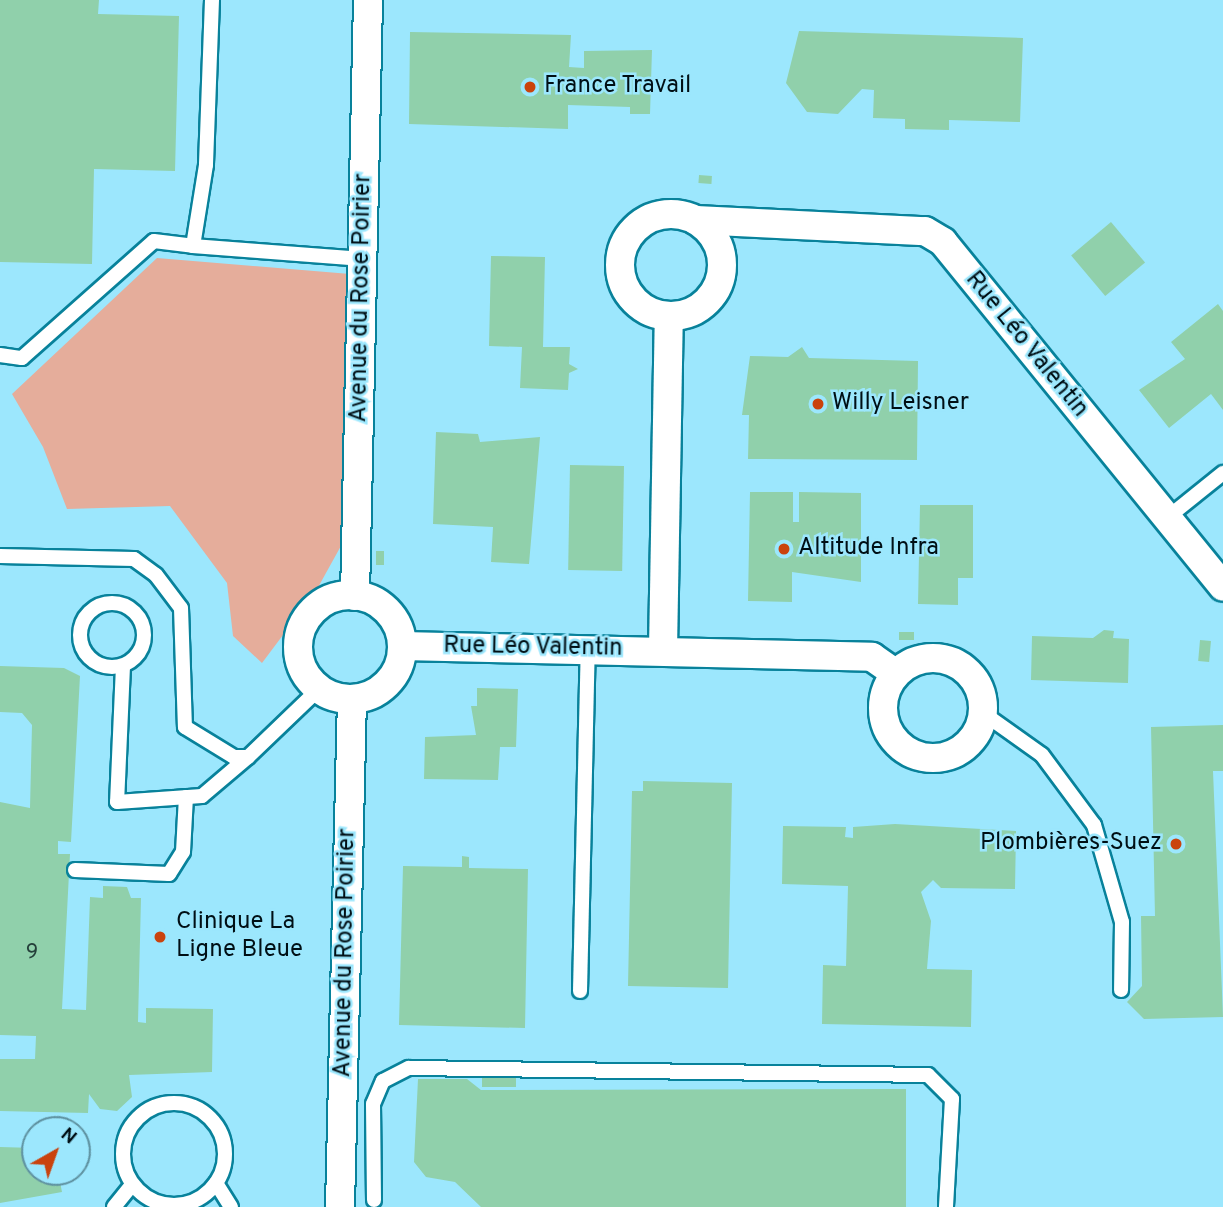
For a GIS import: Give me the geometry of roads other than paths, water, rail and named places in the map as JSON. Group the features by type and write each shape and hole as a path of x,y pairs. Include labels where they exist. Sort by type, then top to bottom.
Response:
{"street":[{"name":"Avenue du Rose Poirier","path":"355,596 369,0"},
{"name":"Rue Léo Valentin","path":"669,317 638,305 620,276 619,259 629,236 647,219 680,214 695,220 765,227 925,231 943,242 1223,587"},
{"path":"695,220 716,241 723,264"},
{"path":"663,650 669,317 685,315 711,298 723,264 765,227"},
{"path":"355,596 383,607 402,646 388,682 352,699 319,689 300,662 302,628 323,603 355,596"},
{"name":"Rue Léo Valentin","path":"402,646 663,650 872,657 896,674"},
{"path":"923,658 954,662 977,683 983,713 970,742 956,752 922,757 906,750 885,723 883,705 896,674 923,658"},
{"name":"Avenue du Rose Poirier","path":"340,1207 352,699"}],"lane":[{"path":"194,246 206,165 212,0"},
{"path":"0,355 22,358 154,241 363,259"},
{"path":"1167,518 1223,473"},
{"path":"0,556 134,559 156,575 181,608 185,727 210,747 248,757"},
{"path":"123,666 102,666 85,652 80,632 97,606 127,606 142,621 144,642 123,666 117,802 202,796 248,757 319,689"},
{"path":"580,991 588,649"},
{"path":"983,713 1042,755 1094,825 1122,922 1121,990"},
{"path":"75,870 169,874 183,852 187,797"},
{"path":"376,1205 373,1104 383,1080 409,1069 450,1069 928,1075 952,1099 946,1207"},
{"path":"174,1103 198,1110 216,1125 225,1155 216,1183 193,1205 159,1204 132,1185 125,1170 124,1138 144,1112 174,1103"},
{"path":"216,1183 231,1207"},
{"path":"114,1207 132,1185"}],"place":[{"name":"France Travail","path":"530,87"},
{"name":"Willy Leisner","path":"818,404"},
{"name":"Altitude Infra","path":"784,549"},
{"name":"Plombières-Suez","path":"1176,844"},
{"name":"Clinique La Ligne Bleue","path":"160,937"}]}
